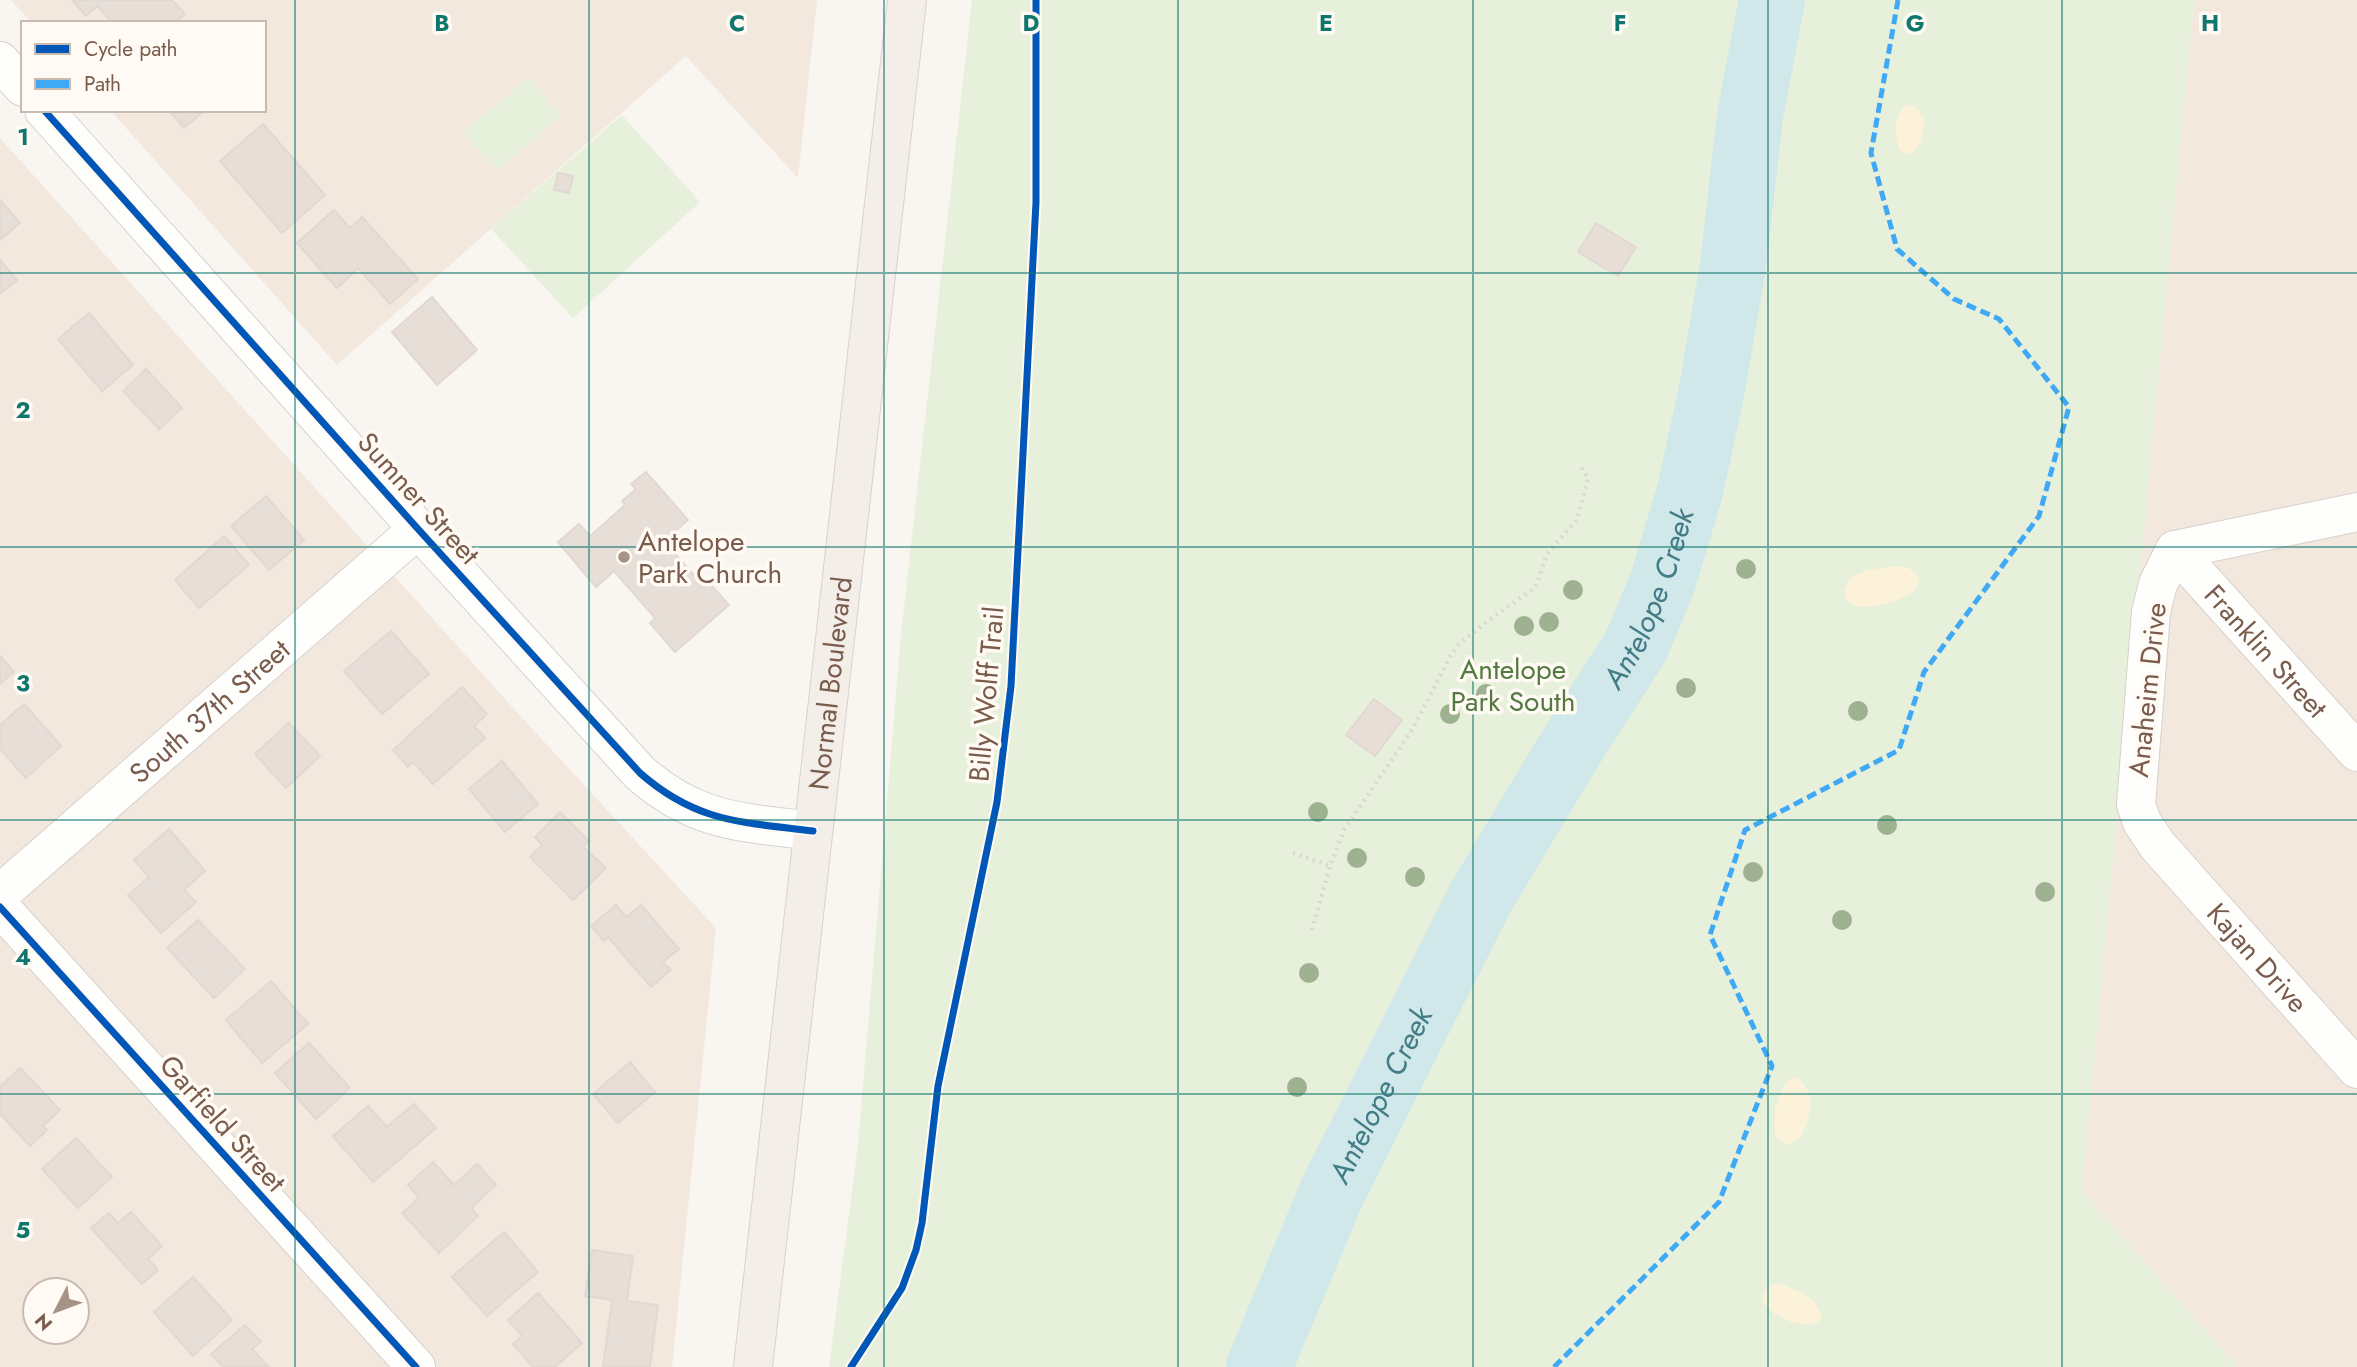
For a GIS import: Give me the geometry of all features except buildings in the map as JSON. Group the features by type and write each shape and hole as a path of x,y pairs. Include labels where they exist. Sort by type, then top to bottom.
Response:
{"main road":[{"name":"Normal Boulevard","path":"753,1367 906,0"}],"street":[{"path":"0,61 21,85"},
{"name":"Sumner Street","path":"46,112 619,752 656,787 693,809 713,817 813,831"},
{"path":"2175,550 2357,512"},
{"name":"South 37th Street","path":"0,894 418,529"},
{"name":"Franklin Street","path":"2175,550 2357,752"},
{"name":"Anaheim Drive","path":"2158,846 2142,822 2136,805 2151,612 2158,584 2175,550"},
{"name":"Kajan Drive","path":"2158,846 2357,1069"},
{"name":"Garfield Street","path":"0,907 416,1367"}],"path":[{"path":"1312,930 1330,866 1344,830 1412,730 1450,657 1459,645 1485,623 1532,590 1547,554 1577,520 1588,478 1580,464"},
{"path":"1293,853 1330,866"}],"shaded area":[{"path":"11,0 817,0 798,178 686,56 337,365 112,112 266,112 266,21 30,21"},
{"path":"2194,0 2357,0 2357,1367 2238,1367 2082,1191"},
{"path":"0,138 514,709 716,928 672,1367 0,1367"}],"green space":[{"name":"Antelope Park South","path":"972,0 2194,0 2082,1191 2238,1367 829,1367 858,1145 901,635"},
{"path":"529,77 561,116 497,171 463,133"},
{"path":"622,115 700,202 573,318 491,229"}],"sand":[{"path":"1906,104 1916,107 1925,120 1921,142 1911,155 1901,152 1896,134 1899,115"},
{"path":"1907,567 1917,576 1919,584 1914,590 1894,601 1870,607 1861,607 1846,599 1844,592 1850,578 1867,570"},
{"path":"1791,1078 1797,1078 1804,1084 1808,1091 1810,1107 1800,1139 1787,1145 1777,1138 1774,1123 1782,1090"},
{"path":"1778,1283 1815,1303 1822,1316 1818,1322 1794,1323 1772,1312 1762,1300 1769,1287"}],"waterway":[{"name":"Antelope Creek","path":"1259,1367 1333,1190 1482,895 1636,646 1663,581 1690,491 1712,389 1733,266 1750,116 1772,0"}],"marked path":[{"path":"1554,1367 1719,1202 1772,1066 1710,935 1745,830 1899,750 1924,672 2039,516 2069,407 1999,319 1954,299 1897,249 1871,153 1898,0"}],"cycle path":[{"name":"Billy Wolff Trail","path":"851,1367 902,1288 916,1250 922,1223 938,1086 997,802 1011,686 1036,202 1036,0"},
{"path":"46,112 640,773 681,802 701,811 742,822 813,831"},
{"path":"0,907 416,1367"}],"place":[{"name":"Antelope Park Church","path":"624,557"}]}
